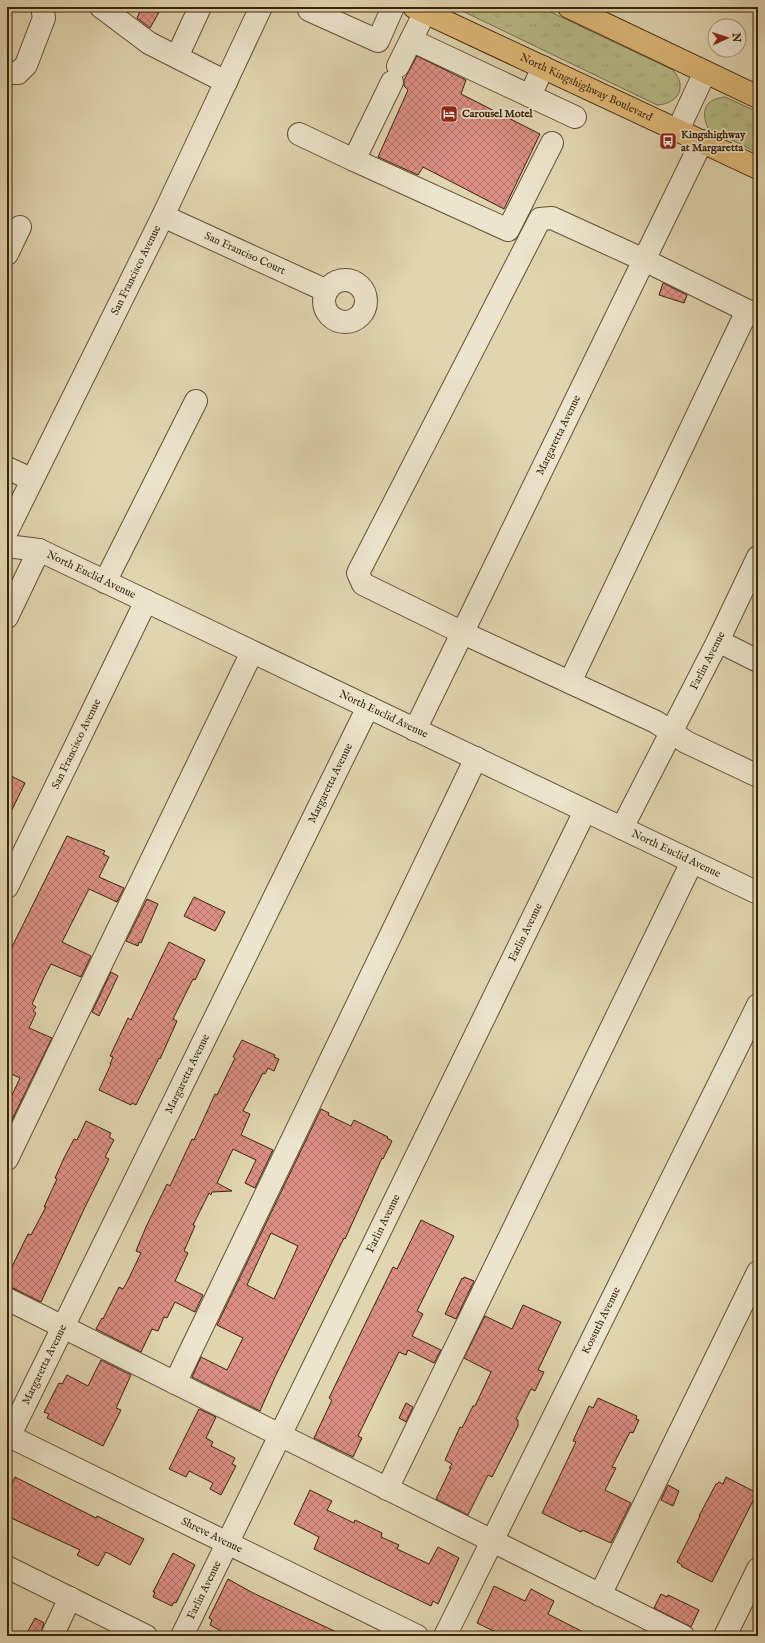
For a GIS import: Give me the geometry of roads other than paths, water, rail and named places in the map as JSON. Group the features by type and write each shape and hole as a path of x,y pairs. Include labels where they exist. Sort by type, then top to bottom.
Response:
{"main road":[{"path":"569,7 758,97"},
{"name":"North Kingshighway Boulevard","path":"420,10 758,168"}],"street":[{"path":"7,73 18,74 26,65 44,18 42,7"},
{"path":"101,7 149,43 226,82"},
{"path":"177,57 200,7"},
{"name":"San Francisco Avenue","path":"7,531 31,479 163,216 261,7"},
{"path":"308,8 378,41 393,7"},
{"path":"354,160 411,40 420,10"},
{"path":"411,40 575,117"},
{"path":"530,96 543,67"},
{"path":"678,130 705,72"},
{"path":"299,134 508,230 552,143"},
{"name":"Margaretta Avenue","path":"415,730 702,141"},
{"name":"San Franciso Court","path":"163,216 327,291"},
{"path":"570,682 752,313 644,260 552,218 540,220 358,573 363,584 463,633 656,722 686,742 758,776"},
{"path":"7,254 20,227"},
{"path":"105,582 196,401"},
{"path":"7,468 31,479"},
{"name":"North Euclid Avenue","path":"7,546 39,550 758,893"},
{"path":"7,617 39,550"},
{"name":"Farlin Avenue","path":"622,828 718,641 758,557"},
{"name":"San Francisco Avenue","path":"7,887 146,602"},
{"path":"718,641 758,661"},
{"path":"7,1158 252,652"},
{"name":"Margaretta Avenue","path":"8,1437 368,707"},
{"path":"174,1382 476,758"},
{"name":"Farlin Avenue","path":"182,1636 585,810"},
{"path":"387,1489 692,862"},
{"name":"Kossuth Avenue","path":"445,1636 758,1005"},
{"path":"600,1595 758,1272"},
{"path":"7,1299 683,1636"},
{"name":"Shreve Avenue","path":"8,1437 417,1636"},
{"path":"7,1567 146,1636"},
{"path":"725,1636 758,1569"},
{"path":"52,1636 70,1598"}],"place":[{"name":"Carousel Motel","path":"449,114"},
{"name":"Kingshighway at Margaretta","path":"668,141"}]}
